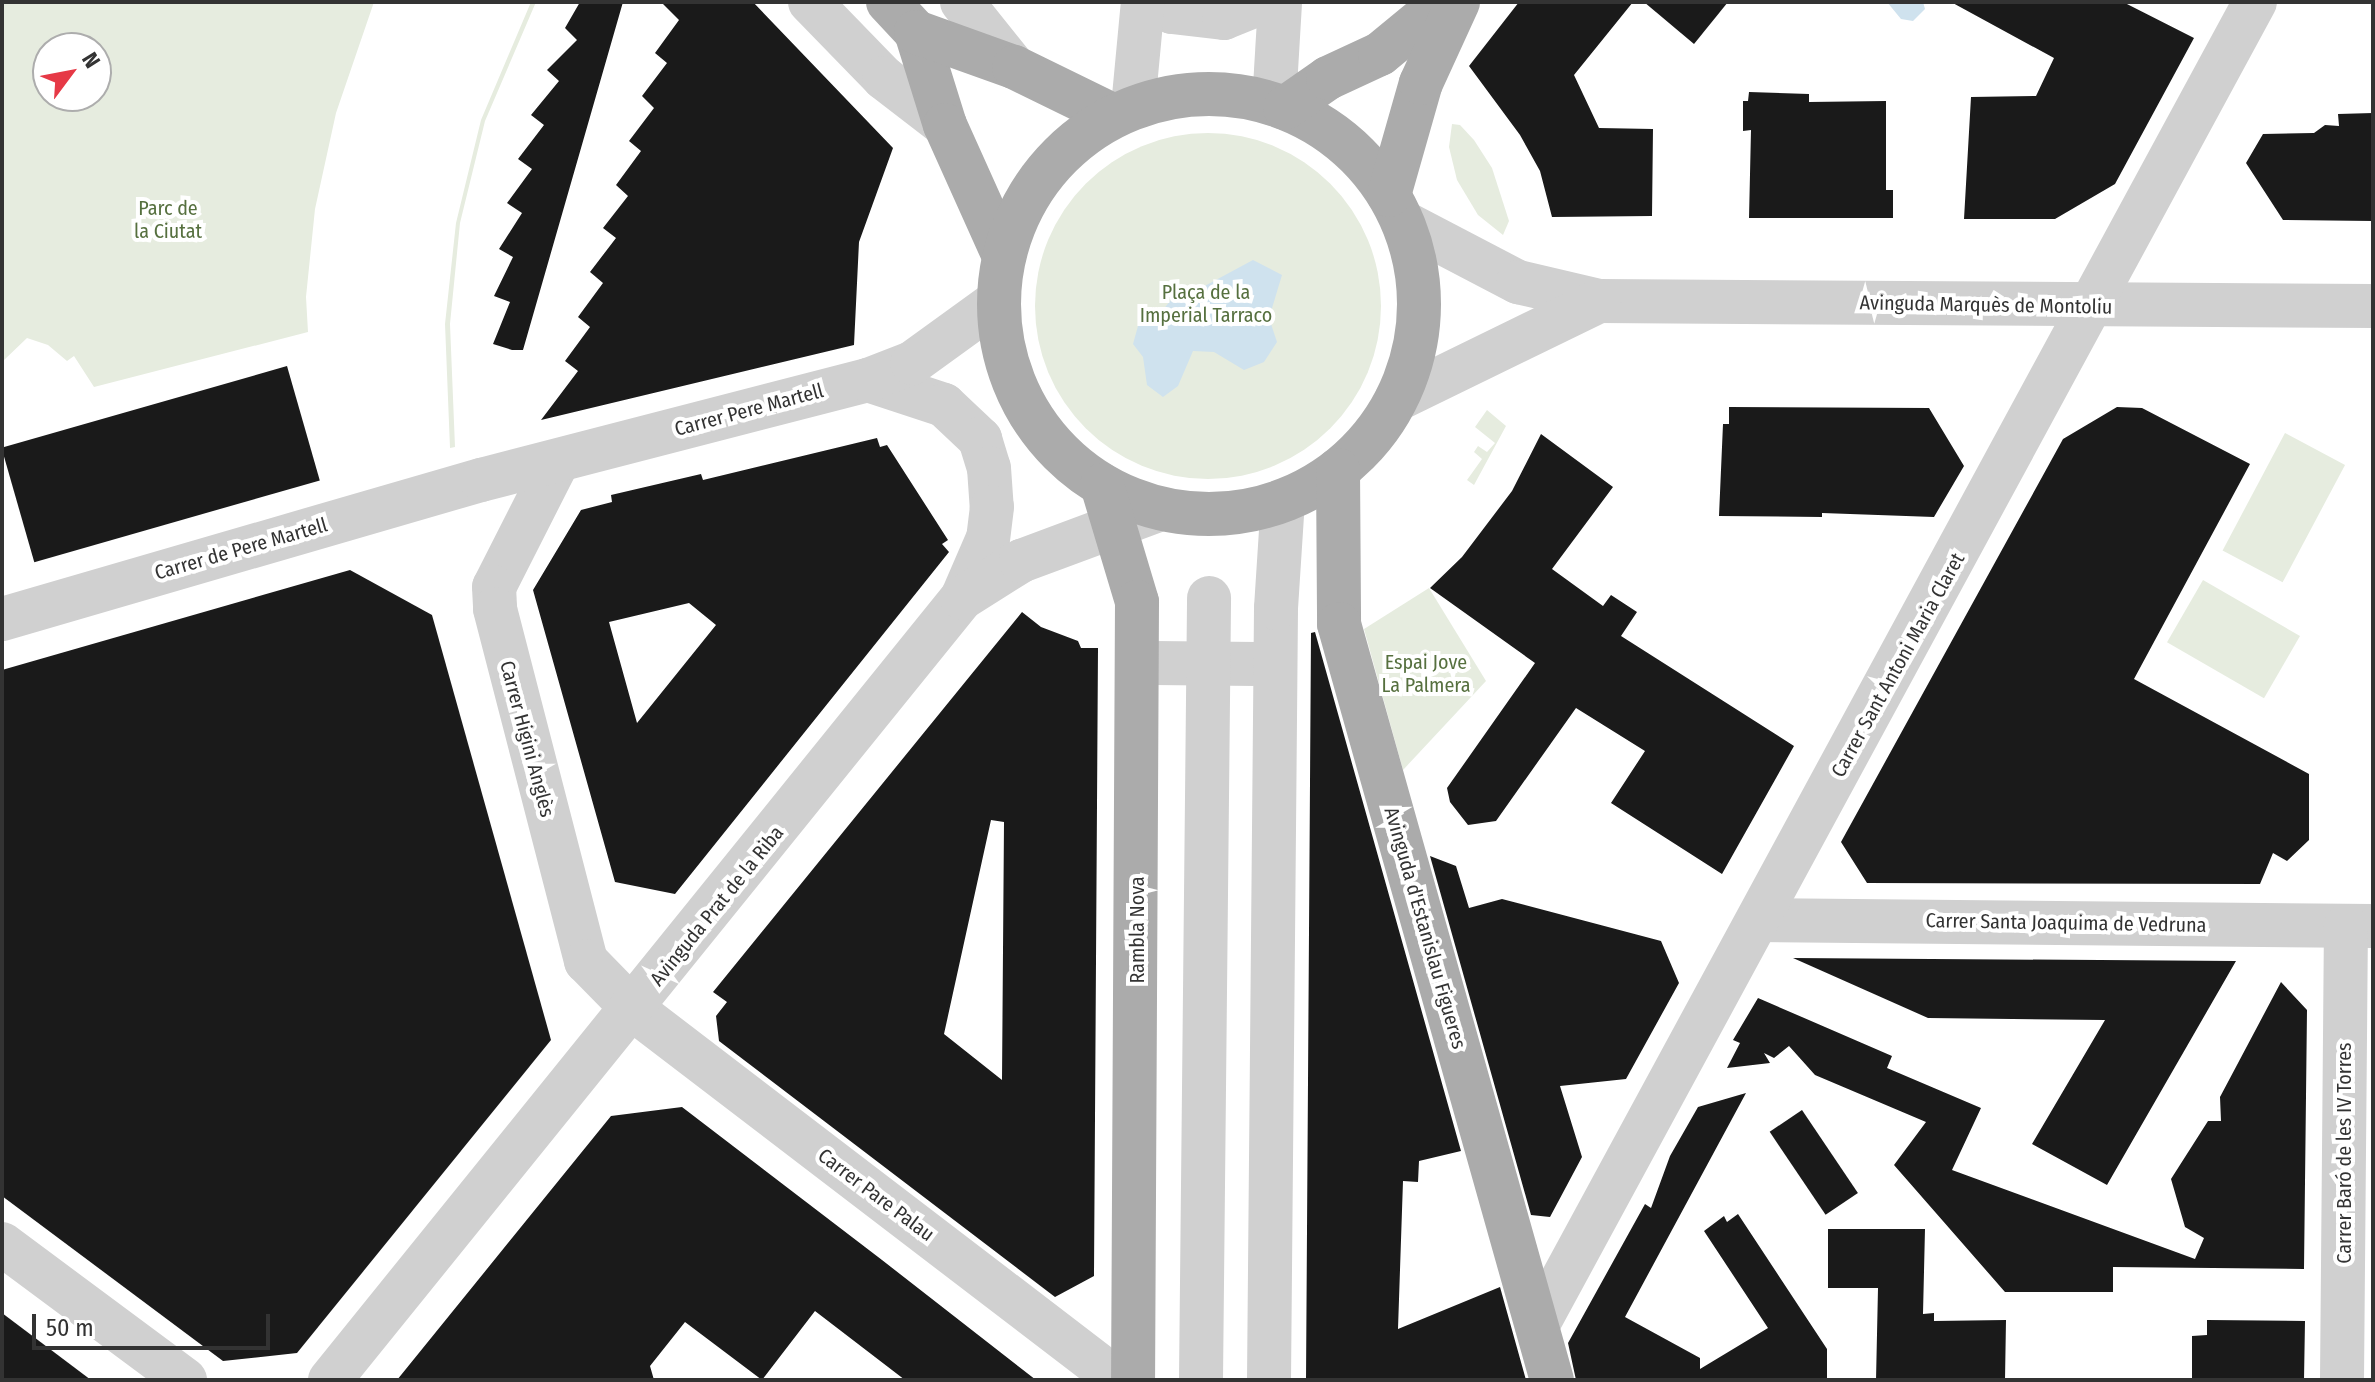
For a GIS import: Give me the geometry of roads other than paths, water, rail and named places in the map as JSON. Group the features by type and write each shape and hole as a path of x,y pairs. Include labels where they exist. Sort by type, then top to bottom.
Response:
{"main road":[{"path":"1280,106 1328,78 1380,54 1443,2"},
{"path":"1396,208 1421,83 1458,2"},
{"path":"902,17 945,125 1004,256"},
{"path":"902,17 1123,112"},
{"path":"1196,93 1241,95 1280,106 1338,138 1396,208 1417,272 1419,312 1414,351 1396,400 1378,430 1338,470 1283,501 1224,514 1161,509 1102,485 1061,452 1024,402 1003,347 999,300 1004,256 1019,213 1043,174 1075,141 1123,112 1196,93"},
{"name":"Avinguda d'Estanislau Figueres","path":"1338,470 1339,624 1552,1380"},
{"name":"Rambla Nova","path":"1102,485 1137,602 1133,1380"}],"street":[{"path":"810,2 884,78 945,125"},
{"path":"962,2 1014,67"},
{"path":"1123,112 1143,2"},
{"path":"1161,2 1172,12 1224,18 1263,2"},
{"path":"1280,2 1280,106"},
{"name":"Carrer Sant Antoni Maria Claret","path":"1537,1326 2093,306 2255,2"},
{"name":"Avinguda Marquès de Montoliu","path":"1396,208 1518,282 1599,301 2373,306"},
{"name":"Carrer Pere Martell","path":"481,480 868,380 912,363 999,300"},
{"name":"Avinguda Marquès de Montoliu","path":"1396,400 1599,301"},
{"path":"868,380 944,405 980,439 989,468 992,507 988,538 962,598"},
{"name":"Carrer Higini Anglès","path":"558,461 500,574 495,609 586,961 634,1010"},
{"name":"Carrer de Pere Martell","path":"2,619 481,480"},
{"path":"1269,1380 1276,608 1283,501"},
{"name":"Avinguda Prat de la Riba","path":"330,1380 634,1010 962,598 1021,561 1161,509"},
{"path":"1201,1380 1209,598"},
{"path":"1153,663 1258,664"},
{"name":"Carrer Santa Joaquima de Vedruna","path":"1758,920 2360,926"},
{"name":"Carrer Baró de les IV Torres","path":"2342,1380 2360,926"},
{"name":"Carrer Pare Palau","path":"634,1010 1118,1380"},
{"path":"2,1244 185,1380"}],"water":[{"path":"1887,2 1923,2 1925,9 1913,21 1901,19"},
{"path":"1253,260 1282,275 1269,318 1277,342 1264,362 1244,370 1214,352 1193,351 1178,386 1163,397 1147,385 1143,357 1133,344 1138,326 1158,316 1183,285 1201,288"}],"park label":[{"name":"Parc de la Ciutat","path":"168,220"},
{"name":"Plaça de la Imperial Tarraco","path":"1206,304"},
{"name":"Espai Jove La Palmera","path":"1426,674"}]}
